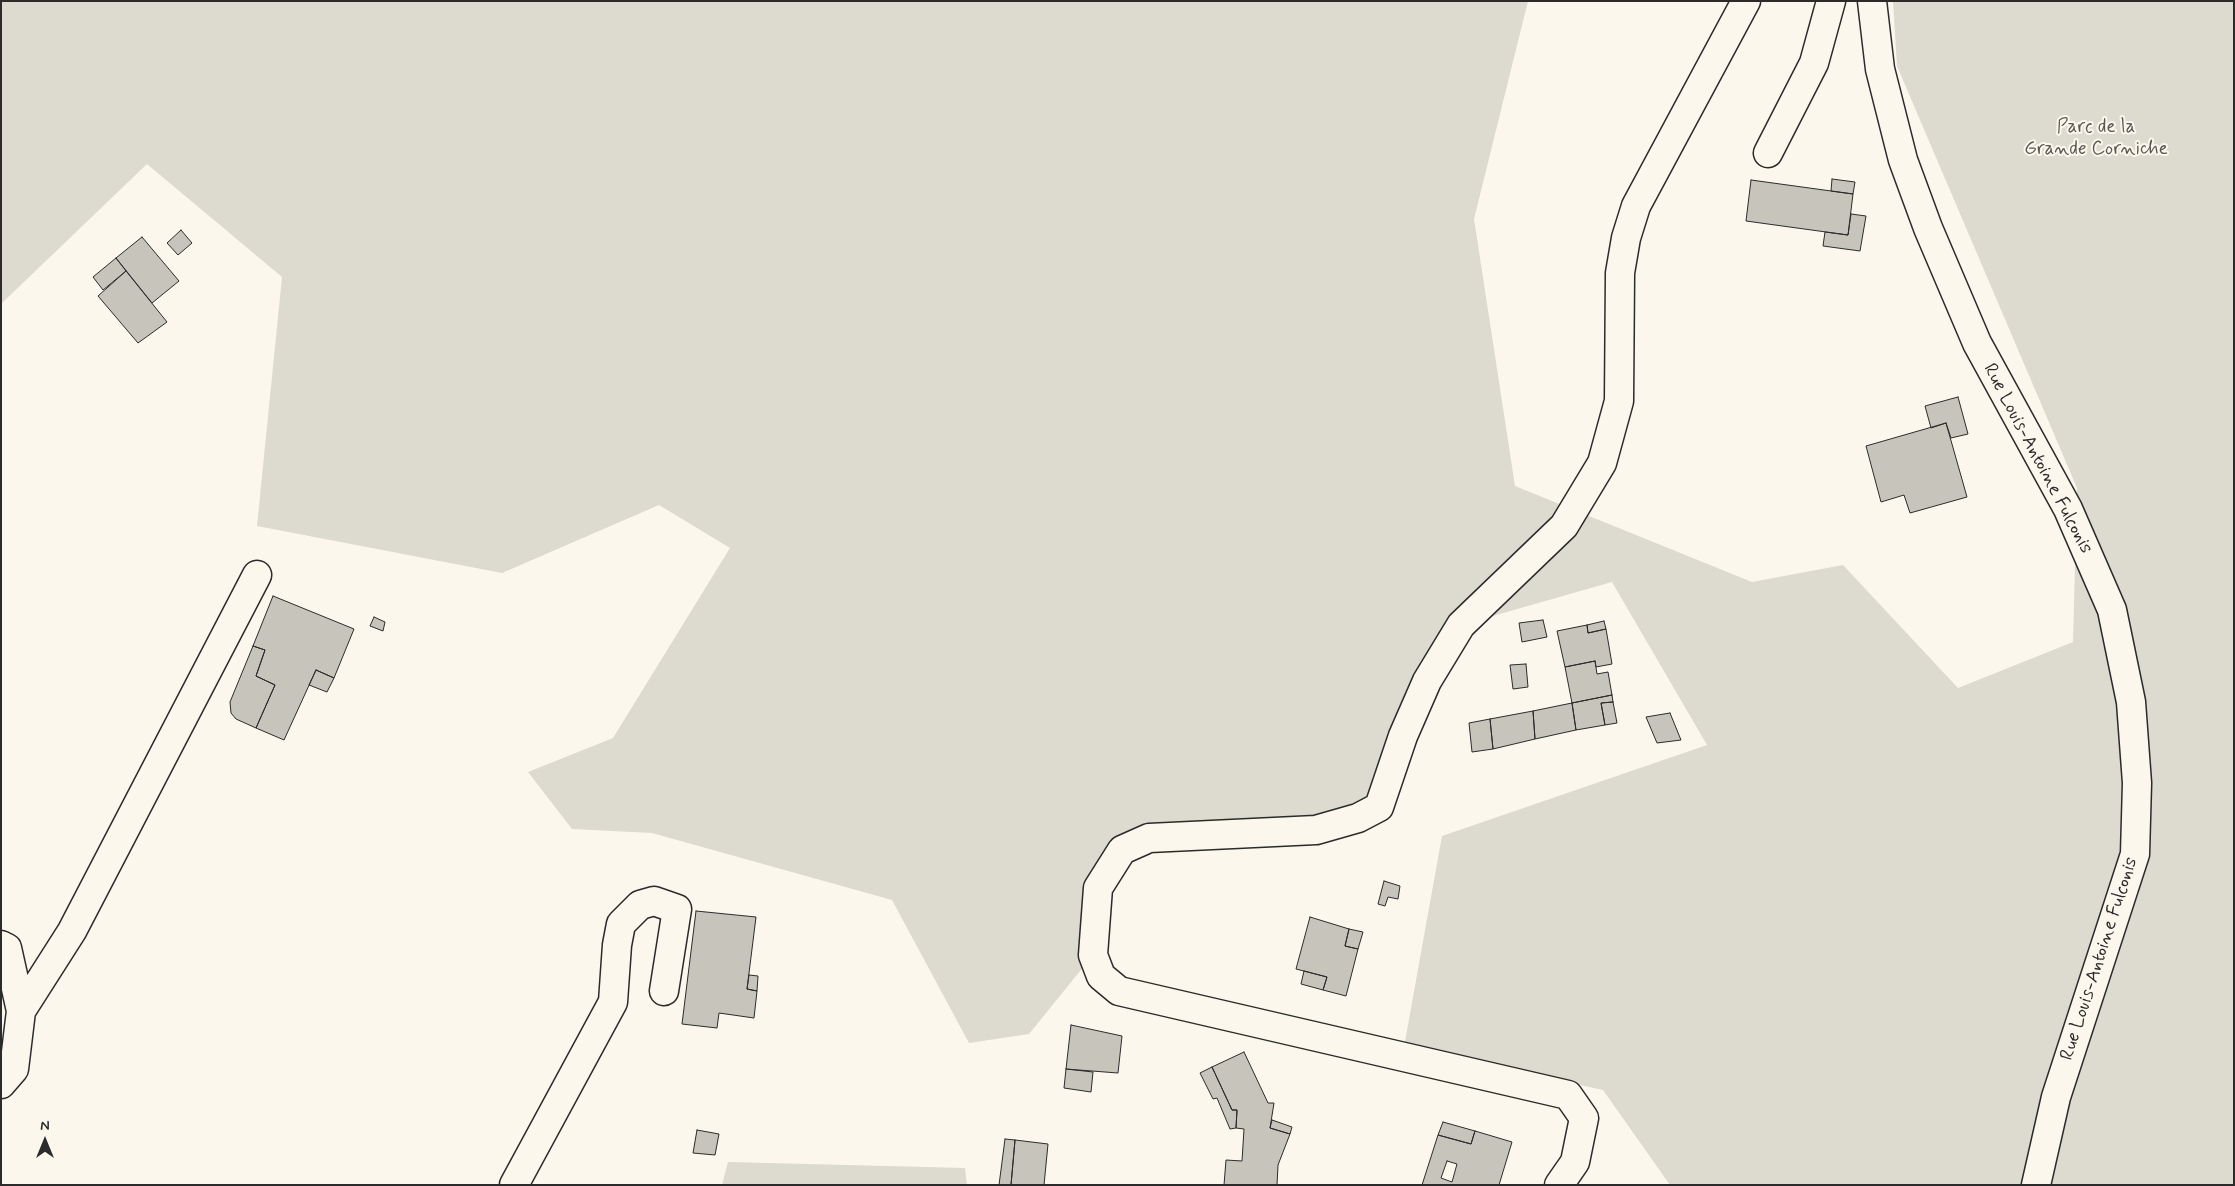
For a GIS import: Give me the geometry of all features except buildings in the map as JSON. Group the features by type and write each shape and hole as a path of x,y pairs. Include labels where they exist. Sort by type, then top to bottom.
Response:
{"street":[{"path":"1559,1185 1575,1162 1584,1118 1568,1095 1119,991 1101,976 1093,955 1098,888 1122,850 1149,838 1316,830 1358,818 1379,807 1403,736 1427,681 1462,625 1564,526 1602,463 1619,400 1620,273 1626,238 1636,206 1746,1"},
{"path":"1768,154 1814,64 1831,1"},
{"name":"Rue Louis-Antoine Fulconis","path":"1872,1 1880,69 1902,160 1928,228 1977,343 2068,509 2112,610 2131,702 2136,782 2135,854 2056,1097 2036,1185"},
{"path":"20,1011 72,931 257,575"},
{"path":"514,1185 613,1002 617,945 621,924 640,905 654,901 677,909 664,991"},
{"path":"1,945 7,948 20,1011 14,1069 1,1084"}],"green space":[{"name":"Parc de la Grande Corniche","path":"1,1 1528,1 1474,219 1515,486 1752,582 1843,565 1958,688 2073,642 2077,488 1897,66 1893,1 2234,1 2234,1185 1670,1185 1603,1090 1404,1047 1442,836 1707,745 1612,582 1461,625 1379,807 1122,850 1093,955 1029,1034 969,1043 892,900 652,833 572,829 528,772 613,738 730,548 659,505 502,573 257,526 282,277 147,164 1,304"},
{"path":"728,1162 965,1168 967,1185 722,1185"}]}
